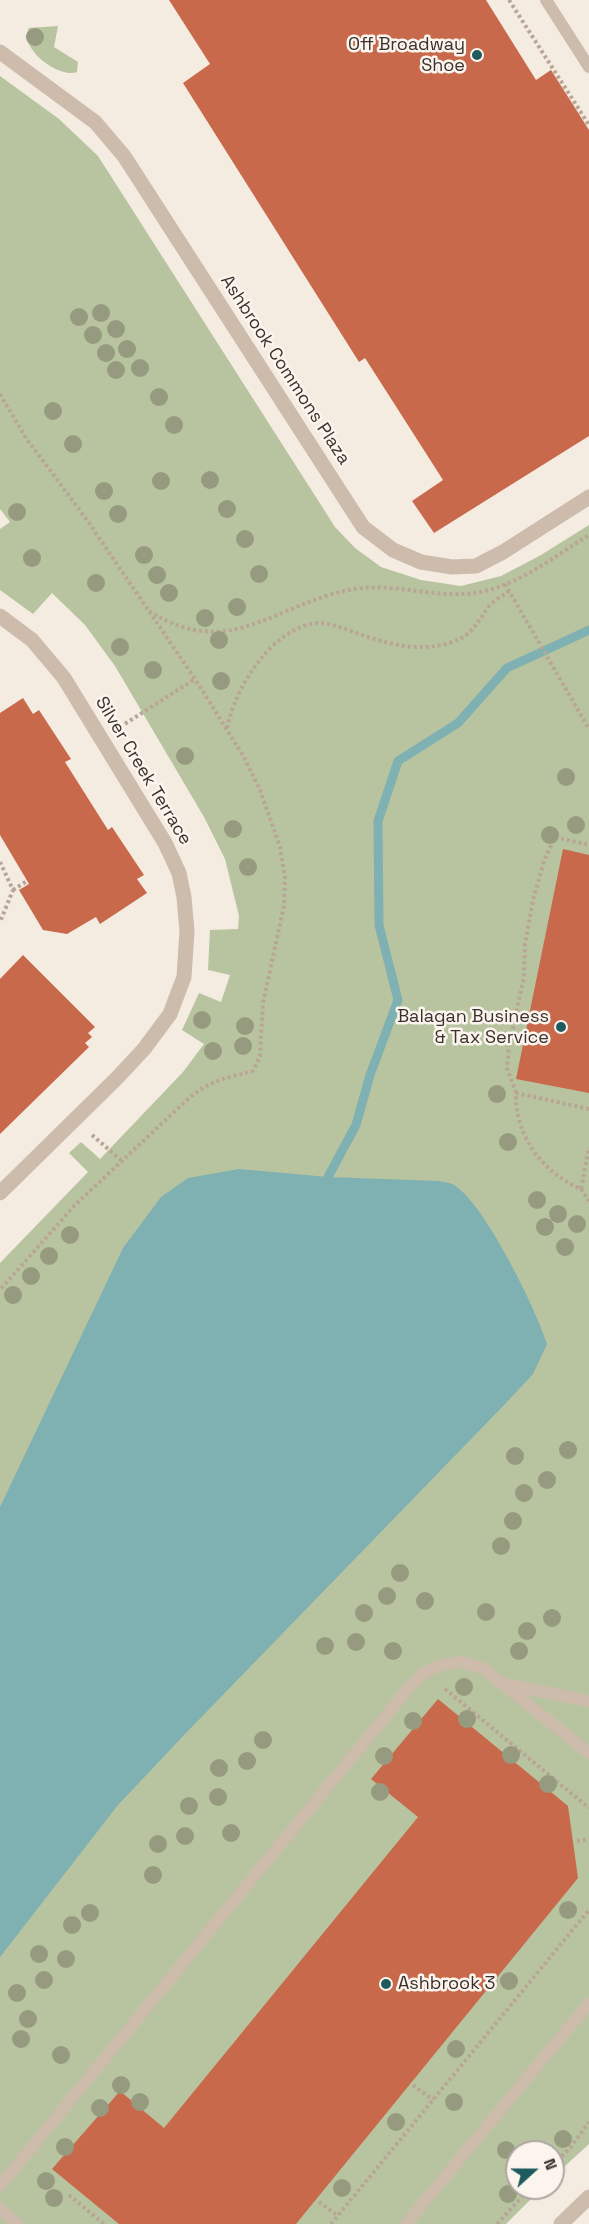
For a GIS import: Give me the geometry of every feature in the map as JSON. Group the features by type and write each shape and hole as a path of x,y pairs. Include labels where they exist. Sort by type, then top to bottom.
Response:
{"street":[{"name":"Ashbrook Commons Plaza","path":"0,52 95,122 124,156 363,527 393,550 421,562 452,567 476,566 503,552 589,497"},
{"name":"Silver Creek Terrace","path":"0,616 32,640 57,671 102,738 165,843 179,873 187,930 184,976 170,1014 144,1048 0,1193"},
{"path":"561,2224 589,2197"}],"lane":[{"path":"546,0 589,67"},
{"path":"0,2187 412,1684 424,1673 441,1665 462,1662 484,1669 589,1753"},
{"path":"503,1683 589,1701"},
{"path":"406,2224 589,2002"},
{"path":"0,2209 18,2224"}],"path":[{"path":"509,0 589,125"},
{"path":"147,610 180,628 231,632 336,592 363,588 391,588 467,595 490,590 519,579 589,535"},
{"path":"505,584 588,726"},
{"path":"226,729 238,695 260,660 274,644 295,630 316,623 334,625 399,645 420,646 450,643 474,629 491,604 508,591"},
{"path":"102,738 195,679"},
{"path":"589,845 555,837 542,869 528,924 524,978 509,1046 507,1068 516,1093 518,1119 532,1150 554,1174 580,1190 589,1201"},
{"path":"0,862 13,890"},
{"path":"0,922 13,890 27,881"},
{"path":"516,1093 589,1109"},
{"path":"580,1190 589,1147"},
{"path":"442,1686 589,1808"},
{"path":"577,1841 589,1839"},
{"path":"331,2224 589,1910"},
{"path":"413,2085 433,2100"},
{"path":"565,2153 589,2122"},
{"path":"69,2195 104,2224"},
{"path":"497,2224 519,2200"},
{"path":"319,2202 338,2216"}],"green space":[{"path":"58,26 54,47 78,62 77,72 70,73 51,67 29,45 27,36 29,28"},
{"path":"0,76 59,119 98,156 335,527 355,548 381,567 421,580 461,586 501,576 541,555 589,525 589,2144 565,2166 565,2140 505,2140 505,2200 530,2200 506,2224 0,2224 0,1263 88,1172 69,1153 81,1142 100,1159 183,1072 204,1044 182,1030 199,993 221,1002 230,975 208,970 210,930 238,929 239,916 225,859 204,817 115,666 85,625 52,593 33,614 0,590 0,529 10,522 0,509"}],"water":[{"path":"239,1169 328,1177 438,1181 452,1184 478,1210 493,1232 532,1307 547,1344 533,1374 118,1805 0,1957 0,1507 123,1248 161,1197 188,1178"}],"building":[{"path":"169,0 486,0 536,80 551,70 589,130 589,436 434,533 412,501 443,480 365,358 359,362 183,83 210,64"},
{"path":"23,698 33,714 39,710 71,759 65,762 108,830 112,827 144,875 137,879 147,893 100,924 96,917 67,934 43,930 19,890 29,884 0,835 0,713"},
{"path":"563,849 589,855 589,1093 516,1079"},
{"path":"23,955 95,1027 88,1033 92,1037 85,1043 89,1047 0,1134 0,979"},
{"name":"Ashbrook 3","path":"438,1699 568,1806 578,1878 296,2224 119,2224 52,2169 120,2091 164,2128 418,1817 371,1779"}],"waterway":[{"path":"328,1177 356,1125 370,1075 398,1000 379,925 378,821 398,761 458,723 507,668 589,630"}],"place":[{"name":"Off Broadway Shoe","path":"477,55"},
{"name":"Balagan Business & Tax Service","path":"561,1027"},
{"name":"Ashbrook 3","path":"386,1984"}]}
